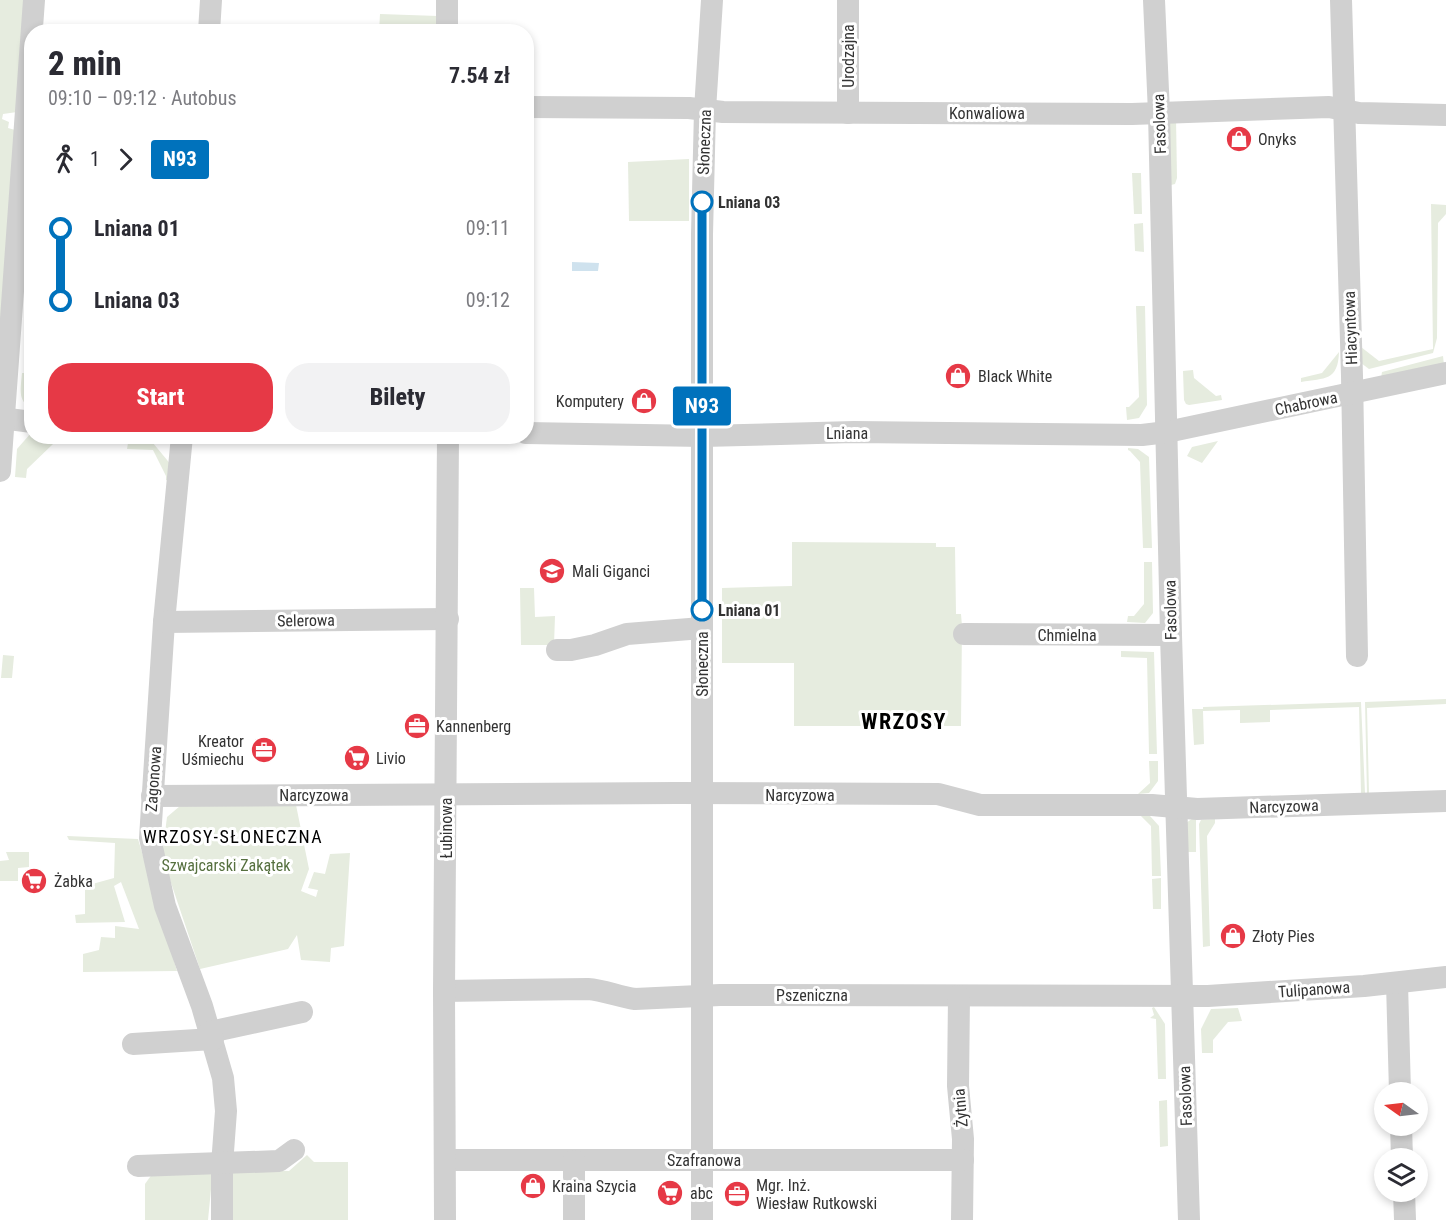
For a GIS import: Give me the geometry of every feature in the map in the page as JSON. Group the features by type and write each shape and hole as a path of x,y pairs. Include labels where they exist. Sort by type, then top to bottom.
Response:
{"street":[{"path":"32,24 34,0"},
{"path":"210,24 211,0"},
{"path":"447,0 447,24"},
{"name":"Słoneczna","path":"702,1220 702,234 705,110 712,0"},
{"name":"Urodzajna","path":"848,0 848,113"},
{"name":"Fasolowa","path":"1154,0 1189,1220"},
{"name":"Hiacyntowa","path":"1341,0 1357,656"},
{"name":"Konwaliowa","path":"534,107 723,112 1159,113 1329,107 1359,113 1446,115"},
{"path":"0,471 24,131"},
{"name":"Chabrowa","path":"1167,432 1446,373"},
{"path":"2,419 24,421"},
{"name":"Lniana","path":"534,433 703,435 854,432 1142,435 1167,432"},
{"name":"Zagonowa","path":"181,444 164,622 150,838 165,906 211,1036 225,1093 222,1220"},
{"name":"Łubinowa","path":"445,1220 444,991 448,444"},
{"name":"Selerowa","path":"164,622 447,619"},
{"path":"556,650 571,650 595,645 627,634 702,628"},
{"name":"Chmielna","path":"964,634 1171,635"},
{"name":"Narcyzowa","path":"152,796 938,794 980,805 1152,805 1176,808 1446,801"},
{"name":"Tulipanowa","path":"1182,996 1397,983 1446,977"},
{"path":"1397,983 1400,1082"},
{"name":"Pszeniczna","path":"444,991 588,988 635,999 702,996 1182,996"},
{"name":"Żytnia","path":"959,996 957,1086 963,1160 962,1220"},
{"path":"134,1044 211,1036 302,1012"},
{"path":"138,1166 222,1165 279,1161 294,1150"},
{"name":"Szafranowa","path":"446,1160 963,1160"},
{"path":"574,1161 574,1220"},
{"path":"1404,1202 1404,1220"}],"green space":[{"path":"0,0 27,0 17,112 3,114 2,119 9,122 8,128 15,130 0,358"},
{"path":"380,14 438,16 437,24 379,24"},
{"path":"1176,118 1177,178 1175,184 1171,185 1167,125"},
{"path":"689,159 689,221 629,221 628,162"},
{"path":"1132,173 1141,173 1142,214 1134,214"},
{"path":"1431,204 1446,205 1446,214 1438,223 1437,338 1433,353 1369,369 1361,363 1361,347 1379,361 1433,349"},
{"path":"1143,223 1144,252 1135,251 1134,224"},
{"path":"1136,306 1145,306 1147,405 1139,418 1127,420 1126,407 1129,407 1139,397"},
{"path":"1339,352 1333,373 1323,378 1301,382 1301,378 1322,373"},
{"path":"1443,356 1444,365 1381,378 1382,372"},
{"path":"1193,370 1194,378 1216,396 1221,395 1222,400 1186,404 1183,371"},
{"path":"22,373 24,373 24,402 21,388"},
{"path":"24,441 24,444 53,444 27,469 26,478 15,477 17,449"},
{"path":"1218,441 1202,463 1187,456 1192,447"},
{"path":"128,444 154,444 172,466 171,481 166,480 153,450 127,449"},
{"path":"1128,448 1138,449 1149,457 1152,548 1143,548 1140,462"},
{"path":"792,542 936,543 936,547 955,547 956,614 961,614 962,626 961,726 794,726 794,663 722,663 722,588 792,586"},
{"path":"1144,562 1152,562 1153,613 1145,623 1127,622 1128,616 1134,616 1144,604"},
{"path":"520,588 534,588 535,617 555,616 554,645 521,645"},
{"path":"1121,651 1154,652 1157,754 1149,754 1147,658 1121,657"},
{"path":"3,655 14,656 12,678 1,678"},
{"path":"1446,699 1446,704 1367,708 1369,793 1367,794 1365,702"},
{"path":"1361,702 1365,793 1361,793 1359,707 1270,710 1270,722 1240,723 1240,710 1203,711 1204,744 1194,745 1192,709"},
{"path":"1149,761 1158,761 1158,781 1149,793 1138,794 1150,783"},
{"name":"Szwajcarski Zakątek","path":"296,805 309,869 301,891 316,897 318,890 308,888 314,872 325,874 330,854 350,853 344,946 331,948 330,962 301,960 297,935 288,949 200,969 162,856 167,817 180,806"},
{"path":"1140,815 1150,816 1159,826 1161,876 1152,876 1151,826"},
{"path":"1196,816 1196,852 1186,852 1186,823"},
{"path":"1215,819 1207,836 1210,946 1203,947 1199,824 1201,820"},
{"path":"67,836 138,839 177,971 83,972 83,954 99,950 101,937 115,938 115,926 139,929 121,882 114,886 125,922 76,923 75,915 85,914 85,886 114,878 115,843 69,840"},
{"path":"6,852 29,852 29,867 18,868 18,881 0,881 0,861 9,860"},
{"path":"1161,878 1161,909 1153,909 1152,879"},
{"path":"1154,1007 1165,1024 1166,1079 1158,1079 1156,1019 1150,1018 1154,1015 1152,1008"},
{"path":"1238,1008 1242,1021 1228,1022 1213,1040 1213,1053 1202,1053 1201,1029 1211,1009"},
{"path":"1167,1100 1168,1146 1160,1147 1159,1101"},
{"path":"307,1155 314,1162 348,1162 348,1220 227,1220 229,1175 235,1169 289,1171"},
{"path":"213,1169 208,1220 145,1220 145,1184 155,1170"}],"water":[{"path":"572,262 599,263 598,271 572,271"}],"bus line":[{"name":"N93","path":"702,202 702,610"}],"place":[{"name":"Onyks","path":"1239,139"},
{"name":"Lniana 03","path":"702,202"},
{"name":"Black White","path":"958,376"},
{"name":"Komputery","path":"644,401"},
{"name":"Mali Giganci","path":"552,571"},
{"name":"Lniana 01","path":"702,610"},
{"name":"Kannenberg","path":"417,726"},
{"name":"Kreator Uśmiechu","path":"264,750"},
{"name":"Livio","path":"357,758"},
{"name":"Żabka","path":"34,881"},
{"name":"Złoty Pies","path":"1233,936"},
{"name":"Kraina Szycia","path":"533,1186"},
{"name":"abc","path":"670,1193"},
{"name":"Mgr. Inż. Wiesław Rutkowski","path":"737,1194"}],"district":[{"name":"WRZOSY","path":"904,721"},
{"name":"WRZOSY-SŁONECZNA","path":"233,837"}]}
